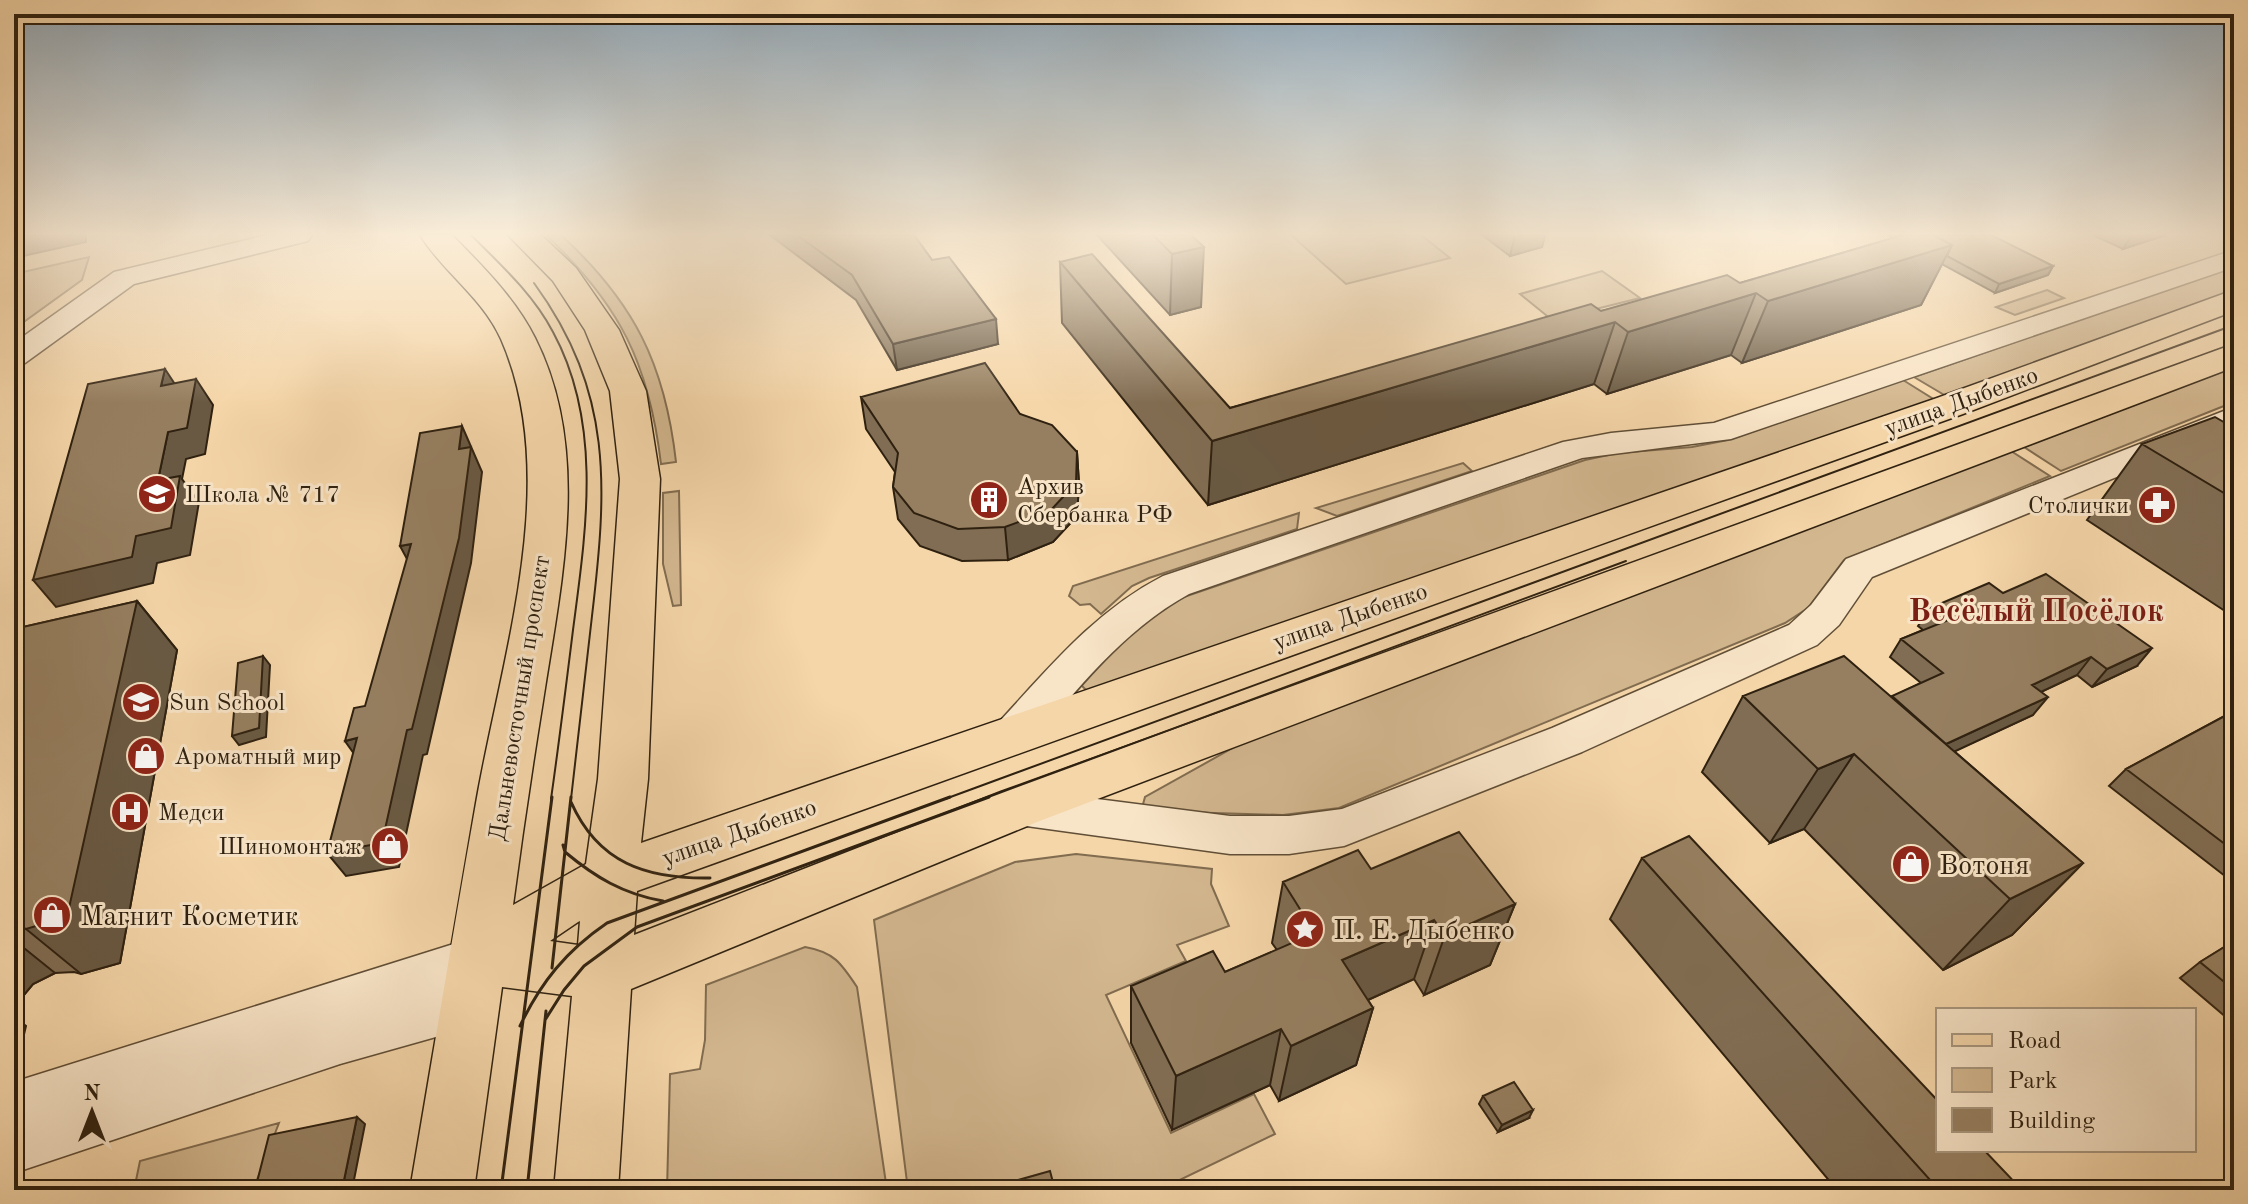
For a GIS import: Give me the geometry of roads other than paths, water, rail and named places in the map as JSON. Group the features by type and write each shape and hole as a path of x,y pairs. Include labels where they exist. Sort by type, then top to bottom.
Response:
{"main road":[{"name":"Дальневосточный проспект","path":"442,1190 502,799 543,564 548,451 538,400 518,339 487,291"},
{"path":"576,291 602,330 628,391 640,479 623,779 611,877 586,1190"},
{"name":"улица Дыбенко","path":"475,982 559,905 611,877 1950,406 2234,300"},
{"name":"улица Дыбенко","path":"475,982 603,974 1019,807 2234,355"}],"street":[{"path":"14,357 106,291"},
{"path":"1013,735 1097,644 1141,605 1176,585 1575,449 1609,442 1683,438 1719,432 2136,291"},
{"path":"1019,807 1230,835 1289,835 1344,827 1567,740 1803,635 1825,615 1859,568 2234,417"},
{"name":"улица Дыбенко","path":"14,1109 475,982"},
{"name":"улица Дыбенко","path":"14,1146 340,1039 475,982"}],"tram line":[{"path":"524,291 545,318 569,367 579,403 587,478 582,555 551,799"},
{"path":"539,291 579,363 599,443 601,525 571,799"},
{"path":"945,799 2234,325"},
{"path":"983,799 1626,561"},
{"path":"523,1021 552,797"},
{"path":"565,852 571,797"},
{"path":"523,1021 556,968 607,923 950,797"},
{"path":"545,1020 584,966 637,927 989,797"},
{"path":"571,802 595,840 627,863 665,875 710,878"},
{"path":"563,845 565,852"},
{"path":"552,968 565,852"},
{"path":"565,852 610,883 663,901"},
{"path":"545,1020 546,1011"},
{"path":"527,1190 545,1020"},
{"path":"501,1190 523,1021"},
{"path":"520,1026 523,1021"}],"place":[{"name":"Школа № 717","path":"157,494"},
{"name":"Архив Сбербанка РФ","path":"989,500"},
{"name":"Столички","path":"2157,505"},
{"name":"Sun School","path":"141,702"},
{"name":"Ароматный мир","path":"146,756"},
{"name":"Медси","path":"130,812"},
{"name":"Шиномонтаж","path":"390,846"},
{"name":"Вотоня","path":"1911,864"},
{"name":"Магнит Косметик","path":"52,915"},
{"name":"П. Е. Дыбенко","path":"1305,929"}],"district":[{"name":"Весёлый Посёлок","path":"2036,610"}]}
